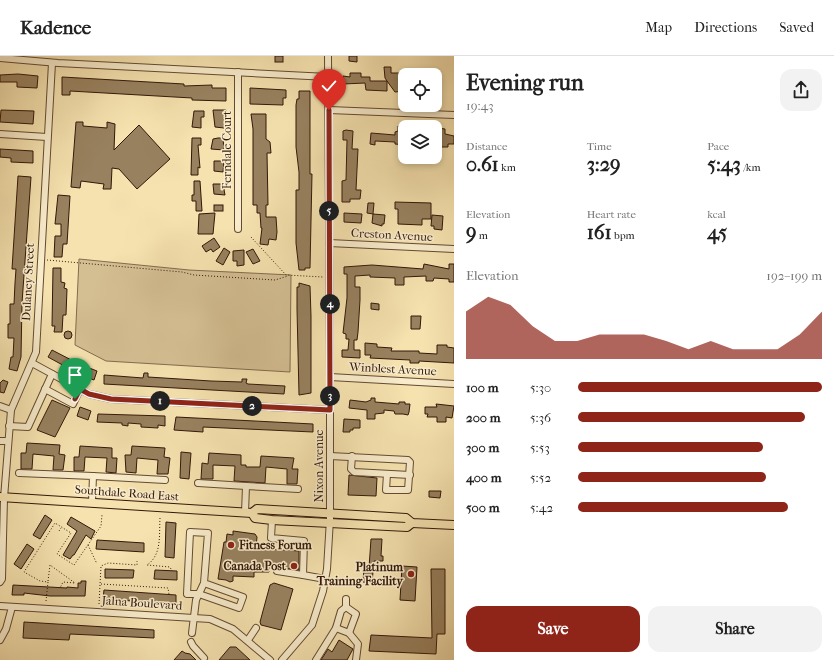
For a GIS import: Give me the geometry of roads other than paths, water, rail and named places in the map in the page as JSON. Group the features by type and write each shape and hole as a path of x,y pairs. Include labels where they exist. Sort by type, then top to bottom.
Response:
{"main road":[{"name":"Southdale Road East","path":"2,498 92,502 249,513 258,509 407,527 412,523 454,525"},
{"name":"Southdale Road East","path":"249,513 256,518 272,520 330,518"}],"street":[{"name":"Nixon Avenue","path":"282,660 312,625 325,579 330,518 328,56"},
{"path":"0,58 52,63 328,77"},
{"name":"Dulaney Street","path":"0,582 2,580 2,498 11,410 36,352 52,63"},
{"name":"Ferndale Court","path":"238,72 238,229"},
{"path":"329,110 454,115"},
{"path":"0,134 47,137"},
{"name":"Creston Avenue","path":"329,242 454,249"},
{"path":"32,363 89,394 111,399 330,410"},
{"path":"10,426 28,427 52,374"},
{"name":"Winblest Avenue","path":"330,377 454,384"},
{"path":"44,389 73,404 80,389"},
{"path":"0,406 11,410"},
{"path":"0,441 8,441"},
{"path":"330,456 405,459 410,462 410,487 406,491 386,490 387,474"},
{"path":"352,456 352,469 354,472 410,475"},
{"path":"19,473 165,480"},
{"path":"92,502 93,476"},
{"path":"198,483 298,489"},
{"path":"246,486 249,513"},
{"path":"272,520 271,538 304,541 303,575"},
{"path":"192,634 196,600 198,594 204,583 208,533 190,532 187,594 198,594 240,608 243,597 204,583"},
{"path":"277,571 325,579"},
{"path":"316,660 336,628 341,612 346,607 346,600"},
{"name":"Jalna Boulevard","path":"0,606 210,619 222,623 248,640 270,660"},
{"path":"0,640 6,629 12,606"},
{"path":"346,607 356,614 349,633"},
{"path":"248,640 256,628"},
{"path":"336,628 349,633 358,644 356,660"},
{"path":"191,642 192,646 204,658"}],"place":[{"name":"Fitness Forum","path":"231,545"},
{"name":"Canada Post","path":"294,566"},
{"name":"Platinum Training Facility","path":"411,574"}]}
